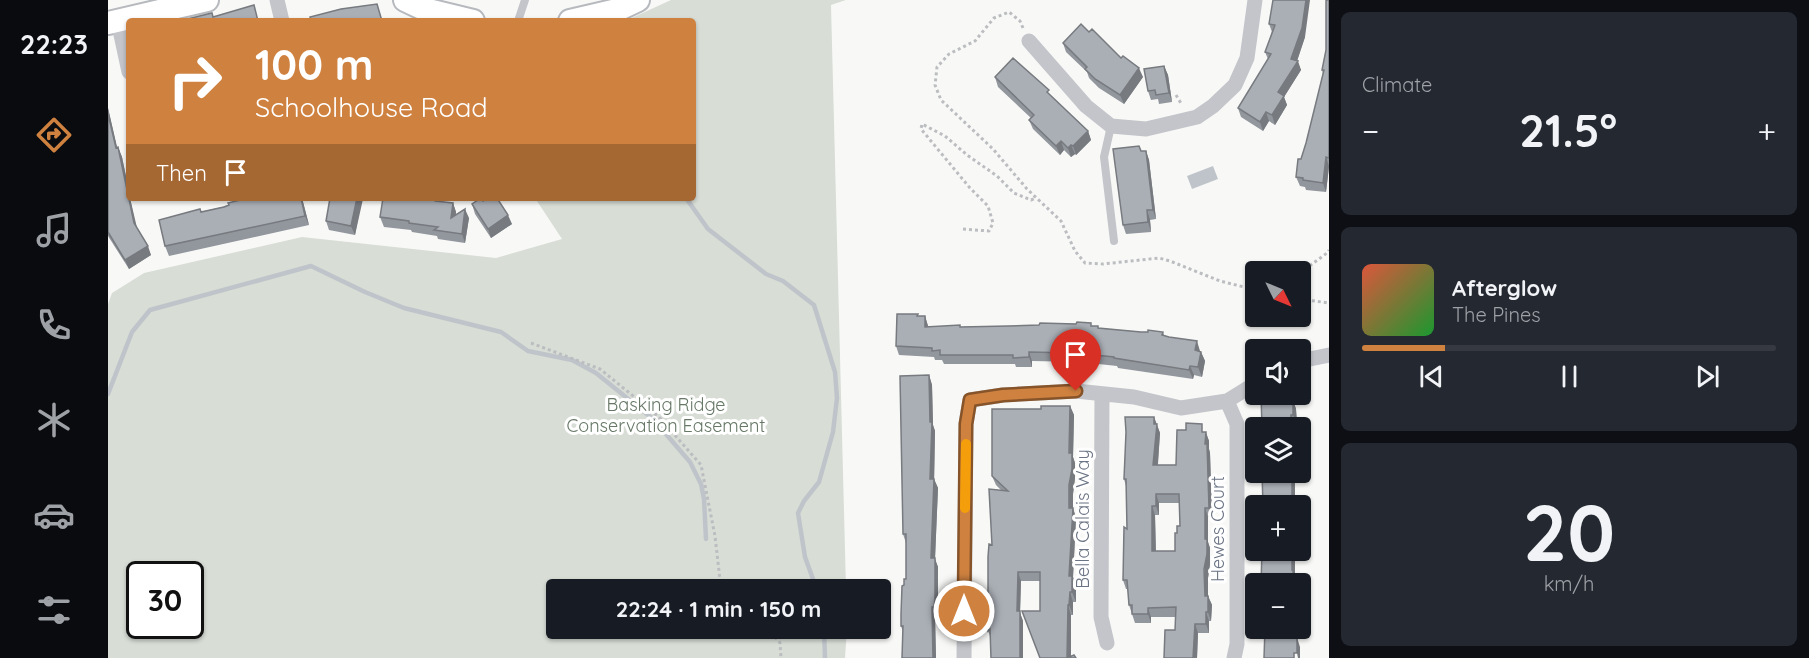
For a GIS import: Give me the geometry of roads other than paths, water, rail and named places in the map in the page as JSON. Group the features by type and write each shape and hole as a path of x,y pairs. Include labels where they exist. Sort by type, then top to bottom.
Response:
{"street":[{"path":"130,18 207,0"},
{"path":"277,0 281,18"},
{"path":"583,18 617,10 638,0"},
{"path":"1029,41 1086,106 1111,126 1146,129 1197,117 1213,106 1235,85 1247,58 1255,0"},
{"path":"417,10 458,18"},
{"path":"113,22 126,63"},
{"path":"1311,359 1329,355"},
{"path":"964,658 966,424 970,400 1003,395 1066,392 1134,397 1181,408 1227,401 1245,390"},
{"name":"Bella Calais Way","path":"1102,394 1101,617 1107,643"},
{"name":"Hewes Court","path":"1227,401 1237,424 1237,644 1234,658"}],"lane":[{"path":"519,18 525,0"},
{"path":"1111,126 1104,157 1114,241"}],"waterway":[{"path":"688,201 708,229 766,274 783,281 814,305 835,372 837,398 833,432 819,482 798,513 805,557 813,579"},
{"path":"108,394 132,332 150,310 311,266 404,308 501,332 528,351 572,360 596,373 653,419 690,462 701,484 706,539"},
{"path":"824,639 825,658"}],"park label":[{"name":"Basking Ridge Conservation Easement","path":"666,414"}]}
